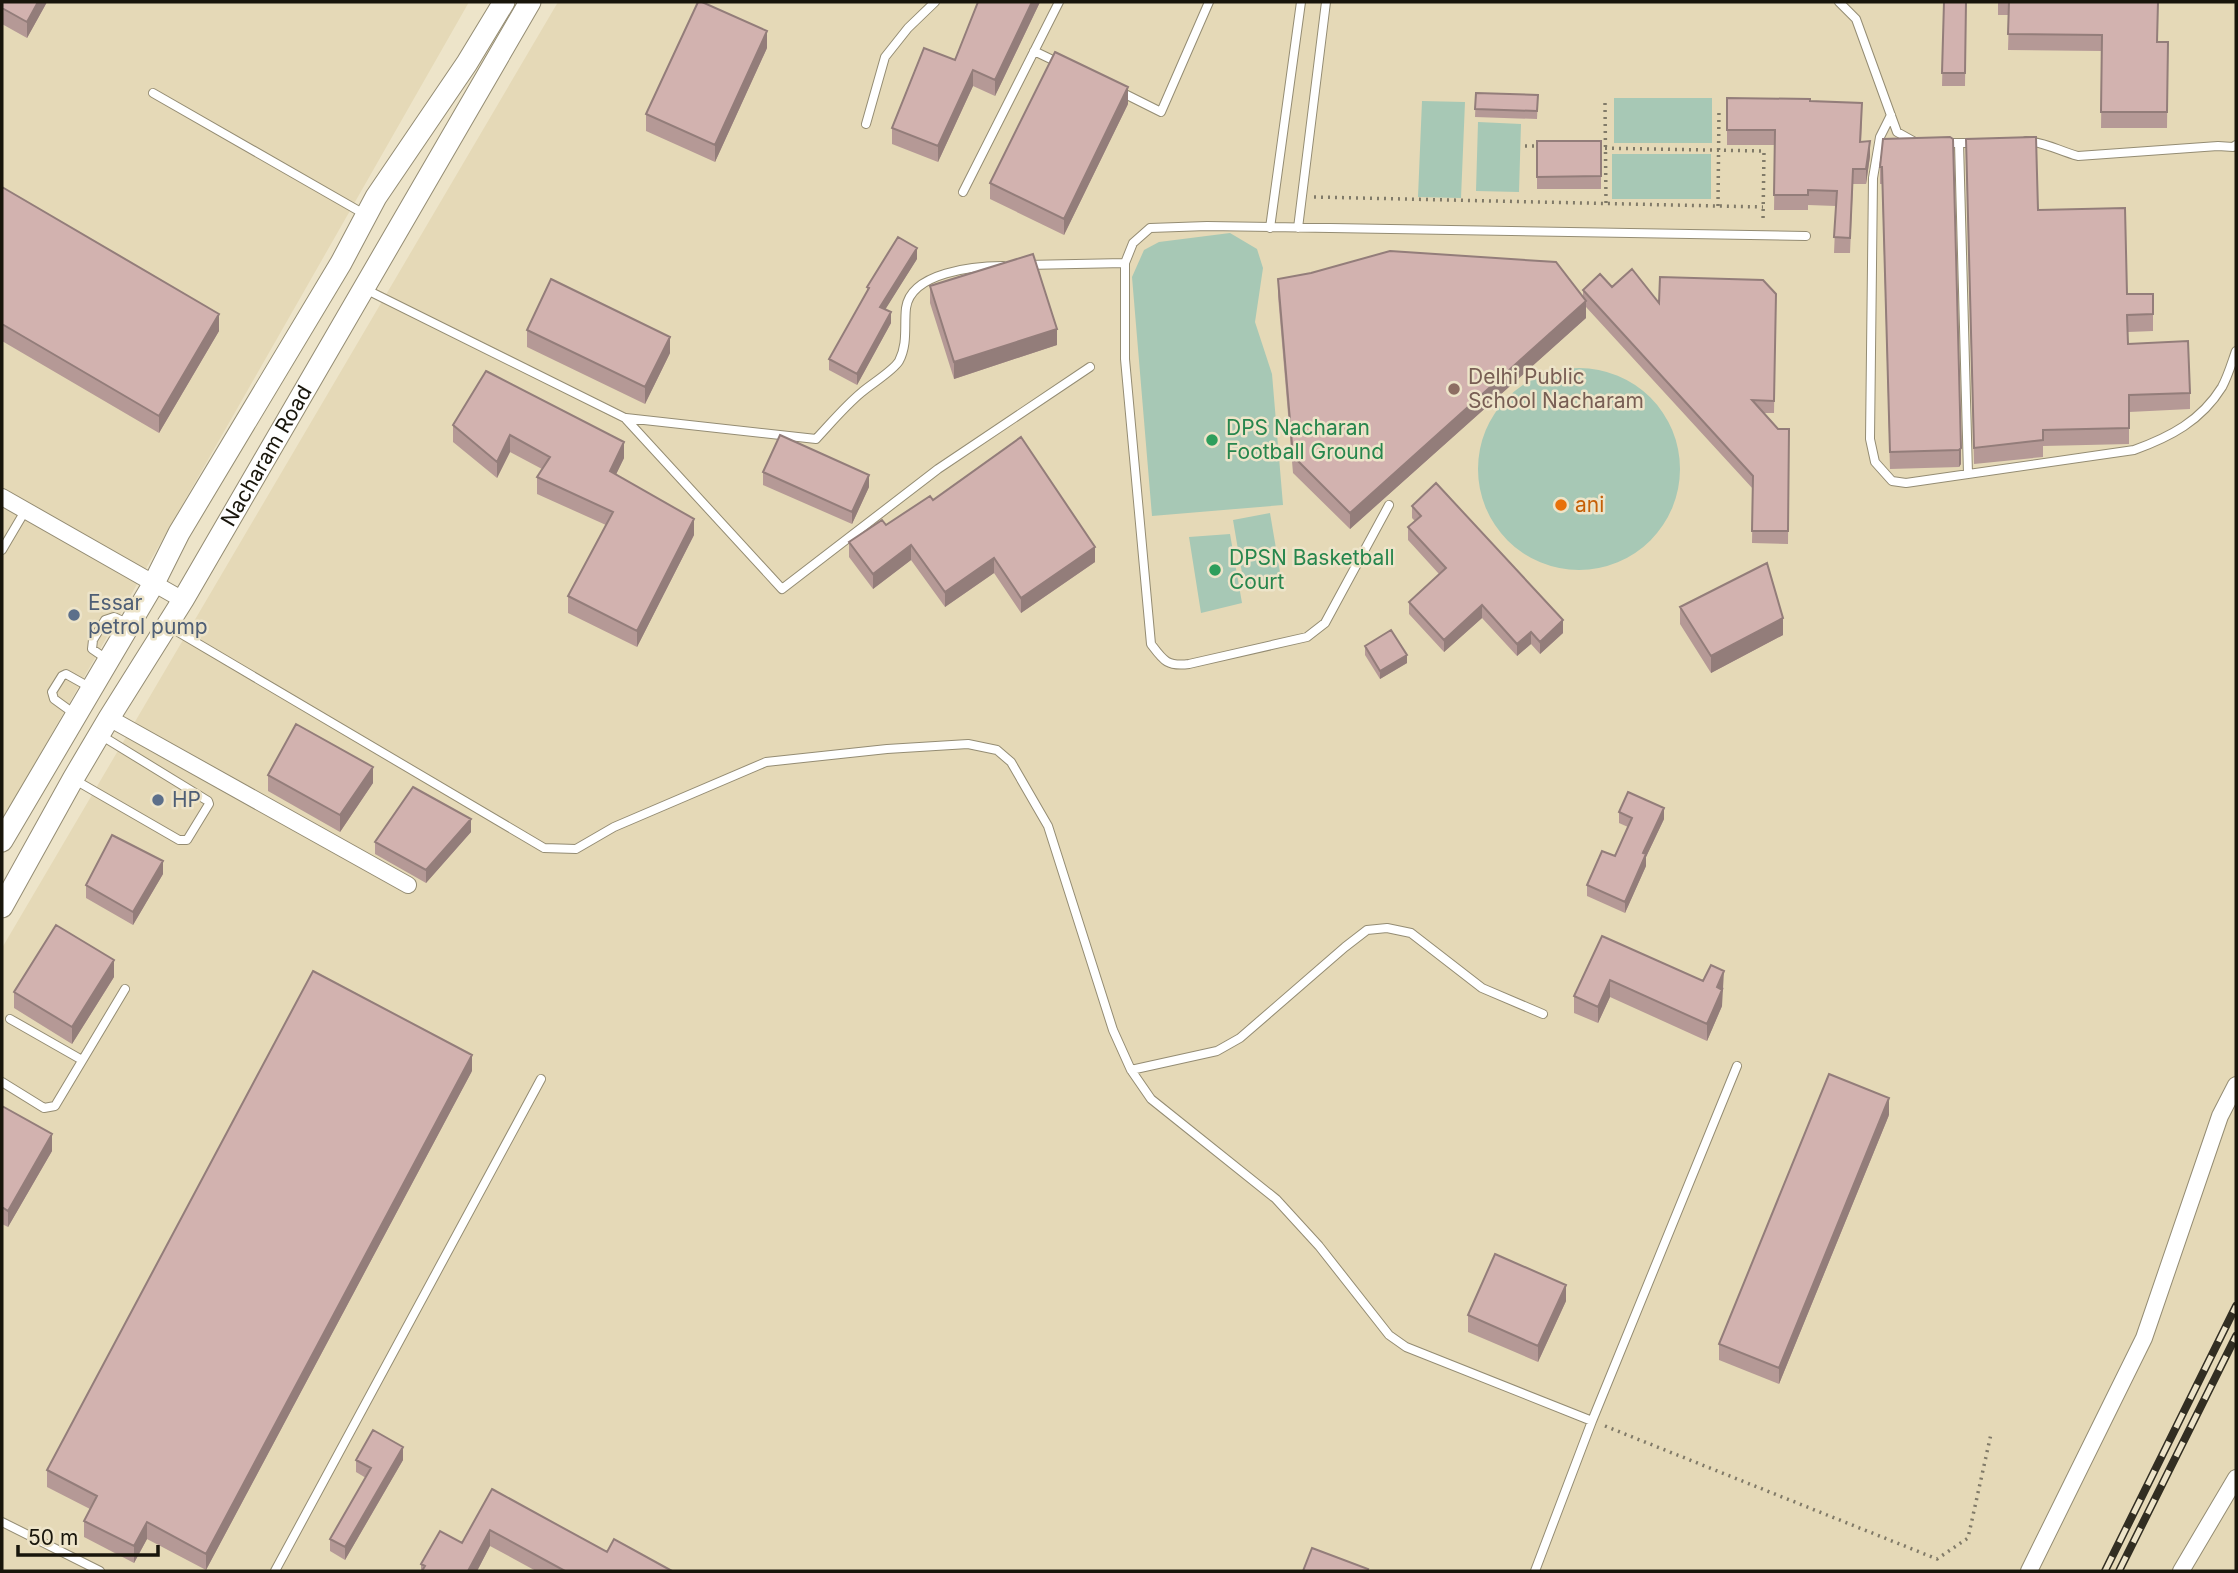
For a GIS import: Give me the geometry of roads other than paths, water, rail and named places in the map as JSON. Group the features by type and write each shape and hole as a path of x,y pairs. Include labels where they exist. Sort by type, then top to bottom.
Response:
{"main road":[{"name":"Nacharam Road","path":"2,841 154,583 179,533 334,275 376,197 467,63 504,2"},
{"name":"Nacharam Road","path":"2,907 73,779 168,626 530,2"}],"street":[{"path":"2,498 183,600"},
{"path":"104,726 408,885"},
{"path":"2029,1571 2144,1338 2220,1116 2236,1086"},
{"path":"2181,1571 2236,1478"}],"lane":[{"path":"866,124 885,57 908,28 935,2"},
{"path":"962,192 1059,2"},
{"path":"1115,90 1161,112 1209,2"},
{"path":"1270,228 1301,2"},
{"path":"1298,228 1326,2"},
{"path":"1839,2 1856,19 1897,132 1918,144"},
{"path":"1034,51 1069,67"},
{"path":"153,93 366,215"},
{"path":"1891,115 1880,137 1873,178 1870,439 1875,462 1892,481 1906,483 2134,450 2168,438 2194,420 2222,386 2236,351"},
{"path":"2017,141 2048,143 2063,152 2078,156 2236,145"},
{"path":"1932,144 1982,142"},
{"path":"1959,143 1968,474"},
{"path":"1389,505 1325,623 1319,629 1307,637 1189,664 1176,666 1162,660 1150,644 1125,359 1125,263 1133,243 1150,228 1806,236"},
{"path":"365,289 625,418 816,439 860,393 898,363 907,335 906,306 917,288 947,272 979,266 1125,263"},
{"path":"625,418 782,589 938,469 1090,367"},
{"path":"2,550 25,511"},
{"path":"168,626 544,848 576,849 614,827 766,762 887,749 968,744 997,750 1011,762 1048,826 1113,1030 1131,1070 1151,1099 1276,1199 1319,1246 1389,1335 1406,1347 1592,1421"},
{"path":"76,715 54,699 52,692 66,674 92,688"},
{"path":"73,779 183,841 187,840 209,804 205,798 104,726"},
{"path":"1131,1070 1217,1051 1240,1038 1367,930 1387,928 1411,933 1482,988 1543,1014"},
{"path":"2,1082 49,1109 55,1107 125,989"},
{"path":"10,1019 82,1060"},
{"path":"1535,1571 1592,1421 1737,1066"},
{"path":"275,1571 541,1079"},
{"path":"2,1522 100,1571"}],"railway":[{"path":"2105,1571 2236,1306"},
{"path":"2119,1571 2236,1336"}],"place":[{"name":"Delhi Public School Nacharam","path":"1454,389"},
{"name":"DPS Nacharan Football Ground","path":"1212,440"},
{"name":"ani","path":"1561,505"},
{"name":"DPSN Basketball Court","path":"1215,570"},
{"name":"Essar petrol pump","path":"74,615"},
{"name":"HP","path":"158,800"}]}
